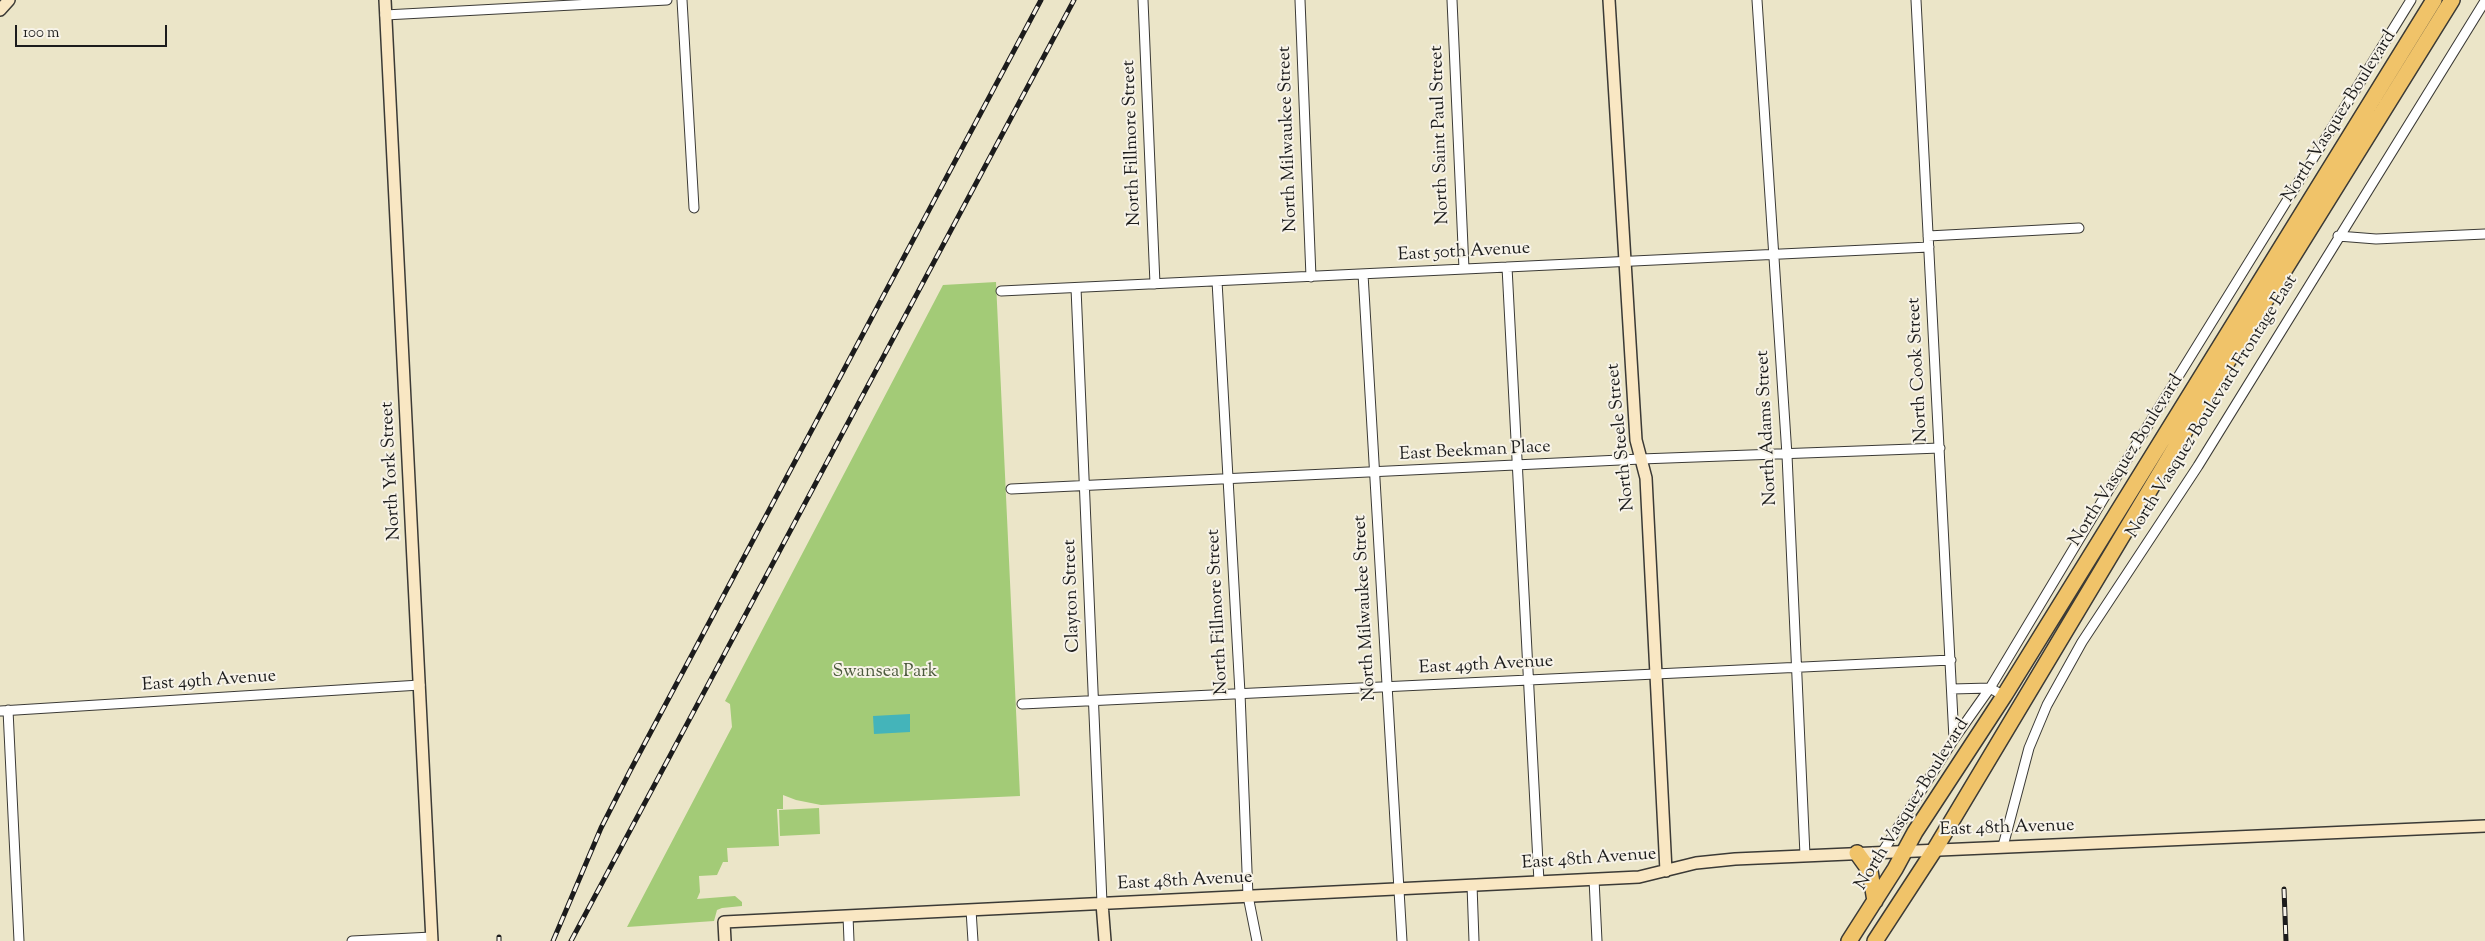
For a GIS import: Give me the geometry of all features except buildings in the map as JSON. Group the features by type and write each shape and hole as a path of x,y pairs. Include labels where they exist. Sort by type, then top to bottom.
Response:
{"highway":[{"name":"North Vasquez Boulevard","path":"1849,941 2004,696 2434,0"},
{"name":"North Vasquez Boulevard","path":"1875,941 1935,849 2200,406 2452,0"},
{"path":"1857,853 1870,871 1875,901"}],"street":[{"path":"0,10 9,0"},
{"name":"North York Street","path":"385,0 432,939"},
{"path":"385,15 667,0"},
{"path":"682,0 694,208"},
{"name":"North Fillmore Street","path":"1143,0 1155,284"},
{"name":"North Milwaukee Street","path":"1300,0 1311,277"},
{"name":"North Saint Paul Street","path":"1452,0 1464,269"},
{"name":"North Steele Street","path":"1609,0 1636,440 1646,478 1666,871"},
{"name":"North Adams Street","path":"1757,0 1787,455 1805,855"},
{"name":"North Cook Street","path":"1916,0 1954,739"},
{"path":"1883,851 1954,739 1990,688 2134,448 2411,0"},
{"name":"North Vasquez Boulevard Frontage East","path":"2002,846 2029,748 2047,705 2082,642 2198,466 2485,0"},
{"path":"1928,236 2079,228"},
{"path":"2338,236 2376,239 2485,234"},
{"name":"East 50th Avenue","path":"1001,291 1929,247"},
{"path":"1507,267 1539,882"},
{"name":"North Milwaukee Street","path":"1364,274 1402,941"},
{"name":"North Fillmore Street","path":"1218,281 1240,693 1248,896 1257,941"},
{"name":"Clayton Street","path":"1076,288 1102,903"},
{"name":"East Beekman Place","path":"1011,489 1940,448"},
{"name":"East 49th Avenue","path":"1022,704 1951,660"},
{"name":"East 49th Avenue","path":"4,711 420,685"},
{"path":"1952,689 1990,688 2004,696"},
{"path":"4,711 19,941"},
{"name":"East 48th Avenue","path":"725,941 724,922 1648,876 1704,862 1805,855 2485,826"},
{"path":"1594,879 1597,941"},
{"path":"1472,885 1474,941"},
{"path":"1102,903 1105,941"},
{"path":"971,910 973,941"},
{"path":"848,916 850,941"},
{"path":"352,941 432,939"}],"green space":[{"name":"Swansea Park","path":"996,282 1020,796 821,805 796,800 783,795 783,809 777,809 779,846 727,848 728,862 723,862 717,875 699,876 700,892 697,899 735,896 742,902 742,906 717,910 714,921 627,927 732,727 730,704 725,701 943,285"},
{"path":"819,808 820,834 780,836 779,810"}],"water":[{"path":"910,714 910,732 874,734 873,716"}],"railway":[{"path":"553,941 601,828 630,771 1041,0"},
{"path":"571,941 1074,0"},
{"path":"2284,889 2286,941"}]}
